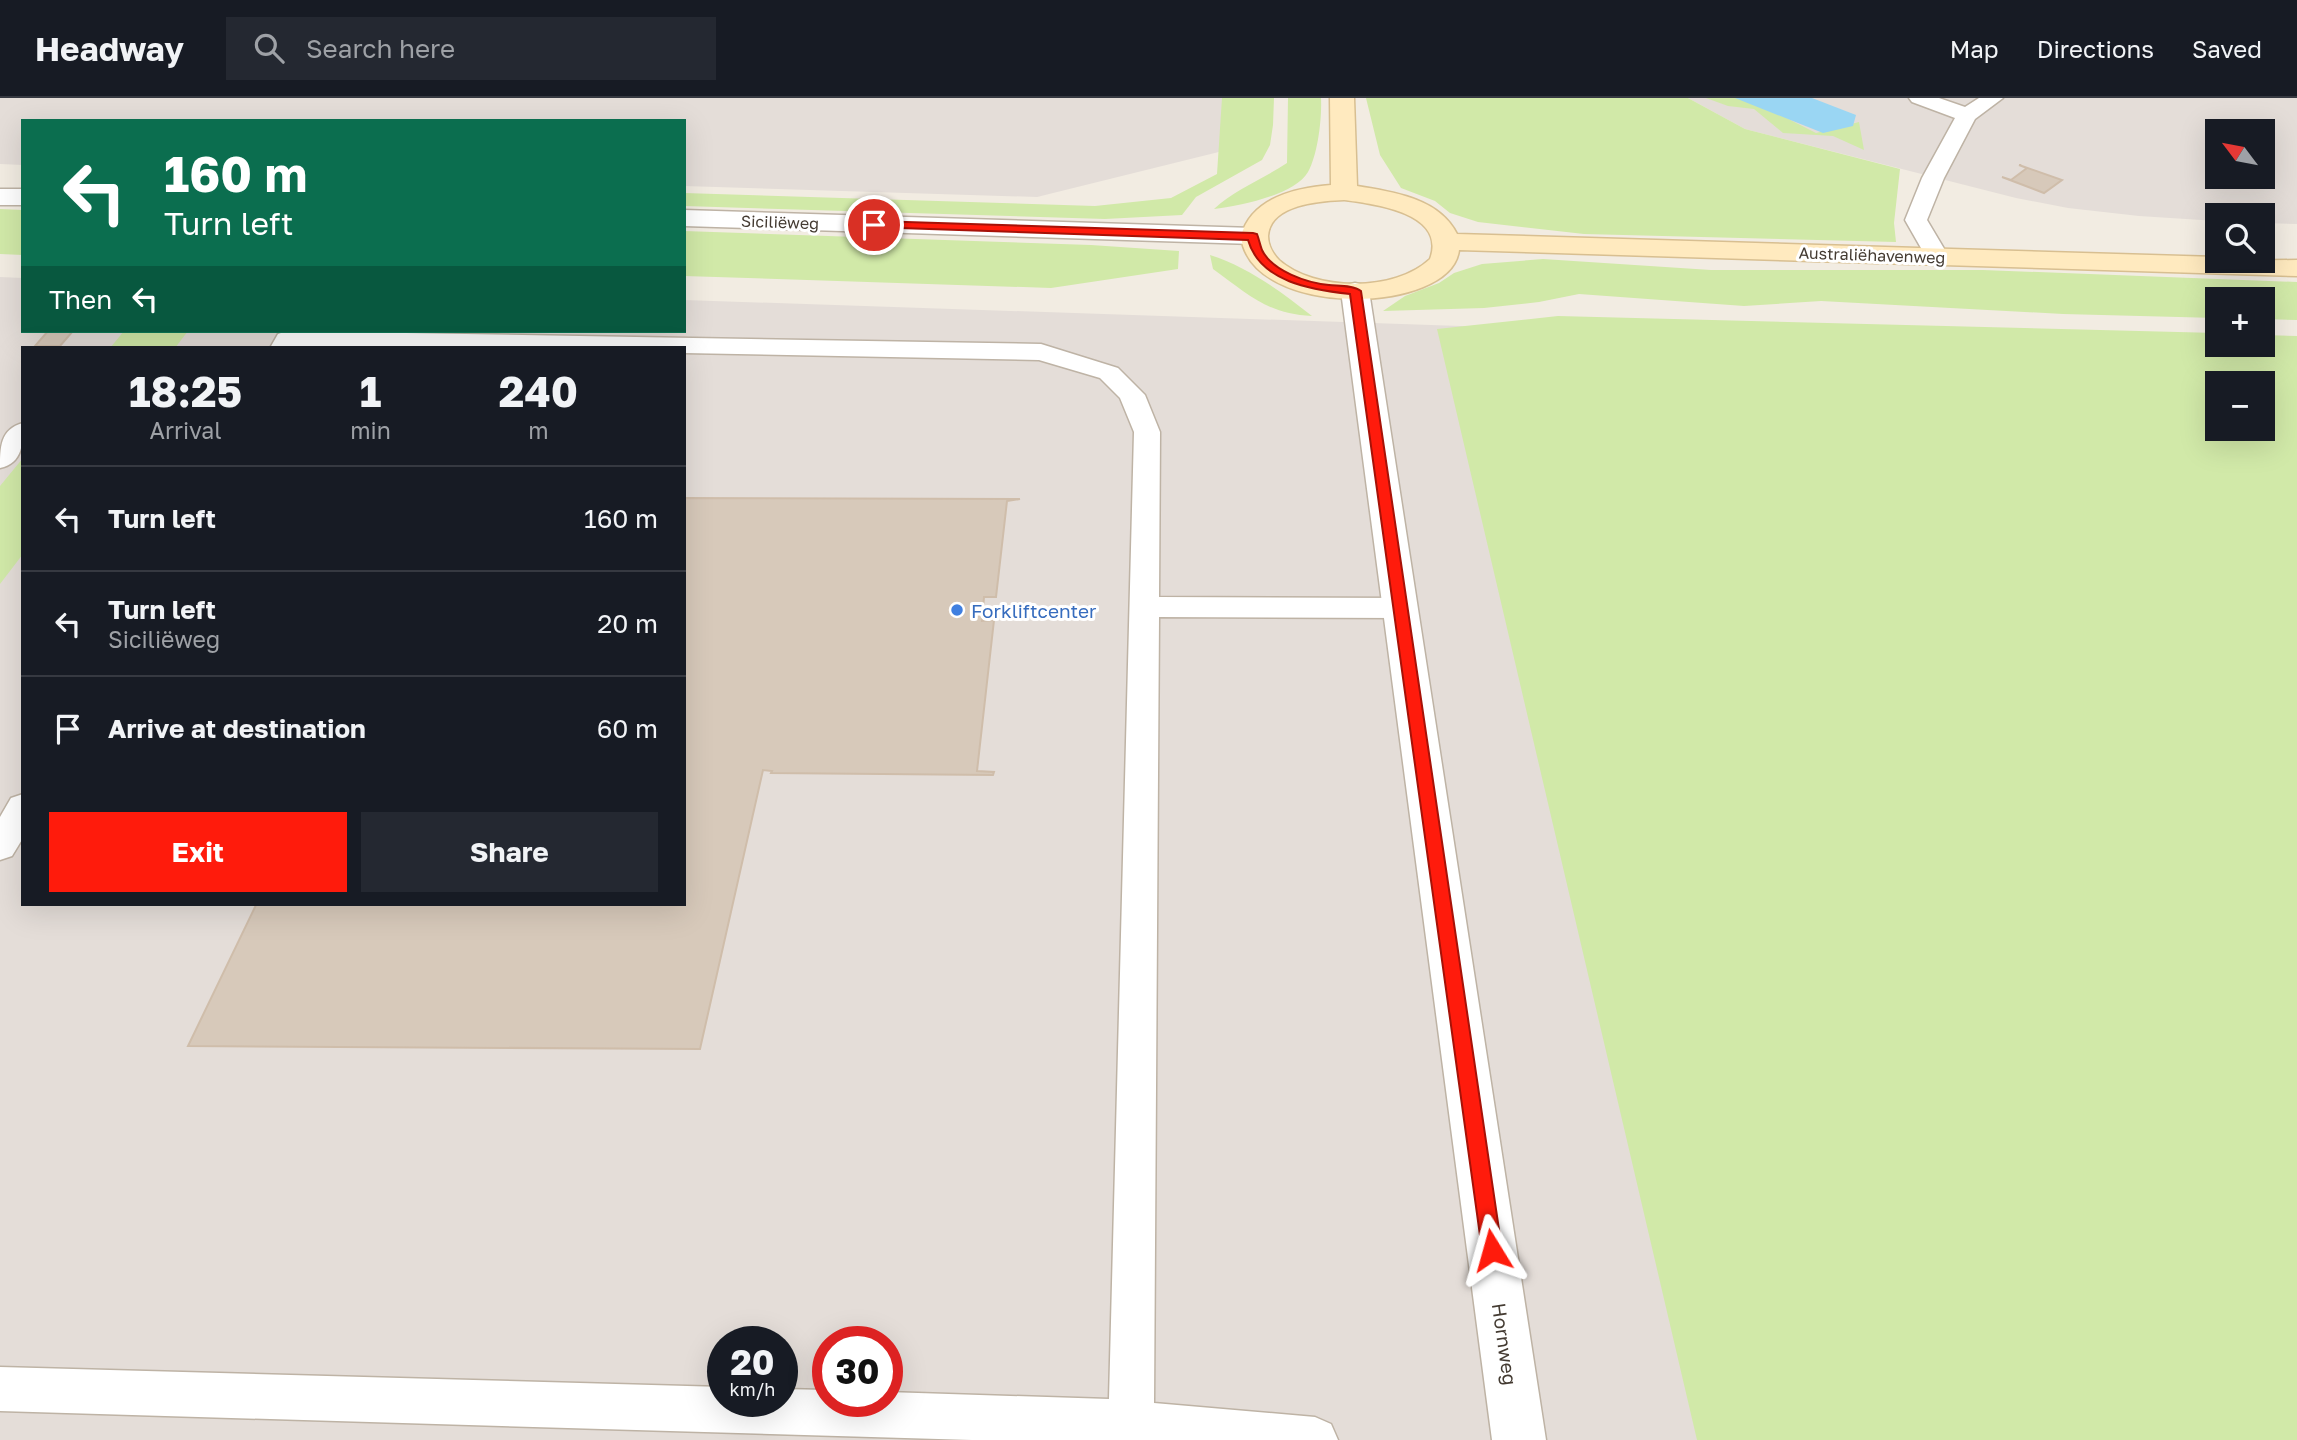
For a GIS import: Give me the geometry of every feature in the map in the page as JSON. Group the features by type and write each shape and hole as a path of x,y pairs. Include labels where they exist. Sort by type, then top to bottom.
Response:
{"street":[{"path":"1342,98 1344,192"},
{"path":"1344,192 1388,198 1423,212 1439,226 1447,242 1444,257 1433,271 1412,282 1386,289 1355,291 1323,288 1283,274 1271,267 1258,252 1253,236 1258,222 1272,209 1292,200 1344,192"},
{"path":"0,197 21,198"},
{"name":"Siciliëweg","path":"686,218 1253,236"},
{"name":"Australiëhavenweg","path":"1447,242 2297,268"},
{"name":"Hornweg","path":"1355,291 1519,1440"}],"lane":[{"path":"1919,98 1967,115"},
{"path":"1937,257 1916,220 1933,178 1967,115 1993,98"},
{"path":"283,346 287,339 685,346"},
{"path":"686,346 1027,352 1066,358 1109,373 1132,395 1147,432 1131,1424"},
{"path":"0,460 21,434"},
{"path":"1144,607 1401,608"},
{"path":"0,847 21,810"},
{"path":"0,1390 1099,1421 1315,1440"}],"shaded area":[{"path":"0,98 1249,98 1247,145 1037,197 686,186 686,119 21,119 21,165 0,164"},
{"path":"1688,98 2297,98 2297,224 2275,223 2275,203 2205,203 2205,220 2068,208 2016,198 1745,129"},
{"path":"0,277 21,278 21,333 686,333 686,300 2205,351 2205,357 2267,357 2267,371 2205,371 2205,441 2269,441 2297,1440 0,1440"}],"green space":[{"path":"1222,98 1274,98 1270,145 1262,160 1196,197 1182,215 1105,219 686,206 686,193 1095,206 1171,198 1217,174"},
{"path":"1288,98 1321,98 1319,136 1308,172 1301,180 1279,193 1214,209 1240,190 1287,163"},
{"path":"1366,98 1688,98 1745,129 1900,169 1894,223 1896,242 1584,234 1478,222 1450,213 1435,201 1401,188 1380,155"},
{"path":"1706,98 1747,98 1816,133 1859,122 1864,150 1833,136 1783,133 1754,109 1728,106"},
{"path":"0,209 21,210 21,255 0,254"},
{"path":"686,231 1091,245 1179,251 1178,269 1051,288 686,276"},
{"path":"1210,255 1251,273 1312,316 1282,311 1259,301 1213,269"},
{"path":"1543,259 1711,270 1983,270 2297,282 2297,320 2275,319 2275,287 2205,287 2205,318 2063,314 1821,301 1744,306 1579,294 1484,308 1383,311 1405,296 1439,283 1454,273 1482,264"},
{"path":"1558,316 2205,333 2205,357 2275,357 2275,335 2297,336 2297,1440 1697,1440 1437,329"},
{"path":"122,333 186,333 177,346 112,346"},
{"path":"21,460 21,557 0,584 0,486"}],"water":[{"path":"1735,98 1812,98 1856,115 1853,126 1823,133"}],"building":[{"path":"2019,165 2062,180 2044,193 2002,177 2011,180 2027,168"},
{"path":"46,333 71,333 60,346 35,346"},
{"path":"686,498 1020,499 1007,501 996,597 984,597 982,621 994,620 977,771 994,772 993,775 771,773 772,771 763,770 700,1049 188,1046 256,906 686,906"}],"place":[{"name":"Forkliftcenter","path":"957,610"}],"route":[{"path":"874,225 1253,236 1258,252 1271,267 1294,279 1323,288 1355,291 1492,1250"}]}
